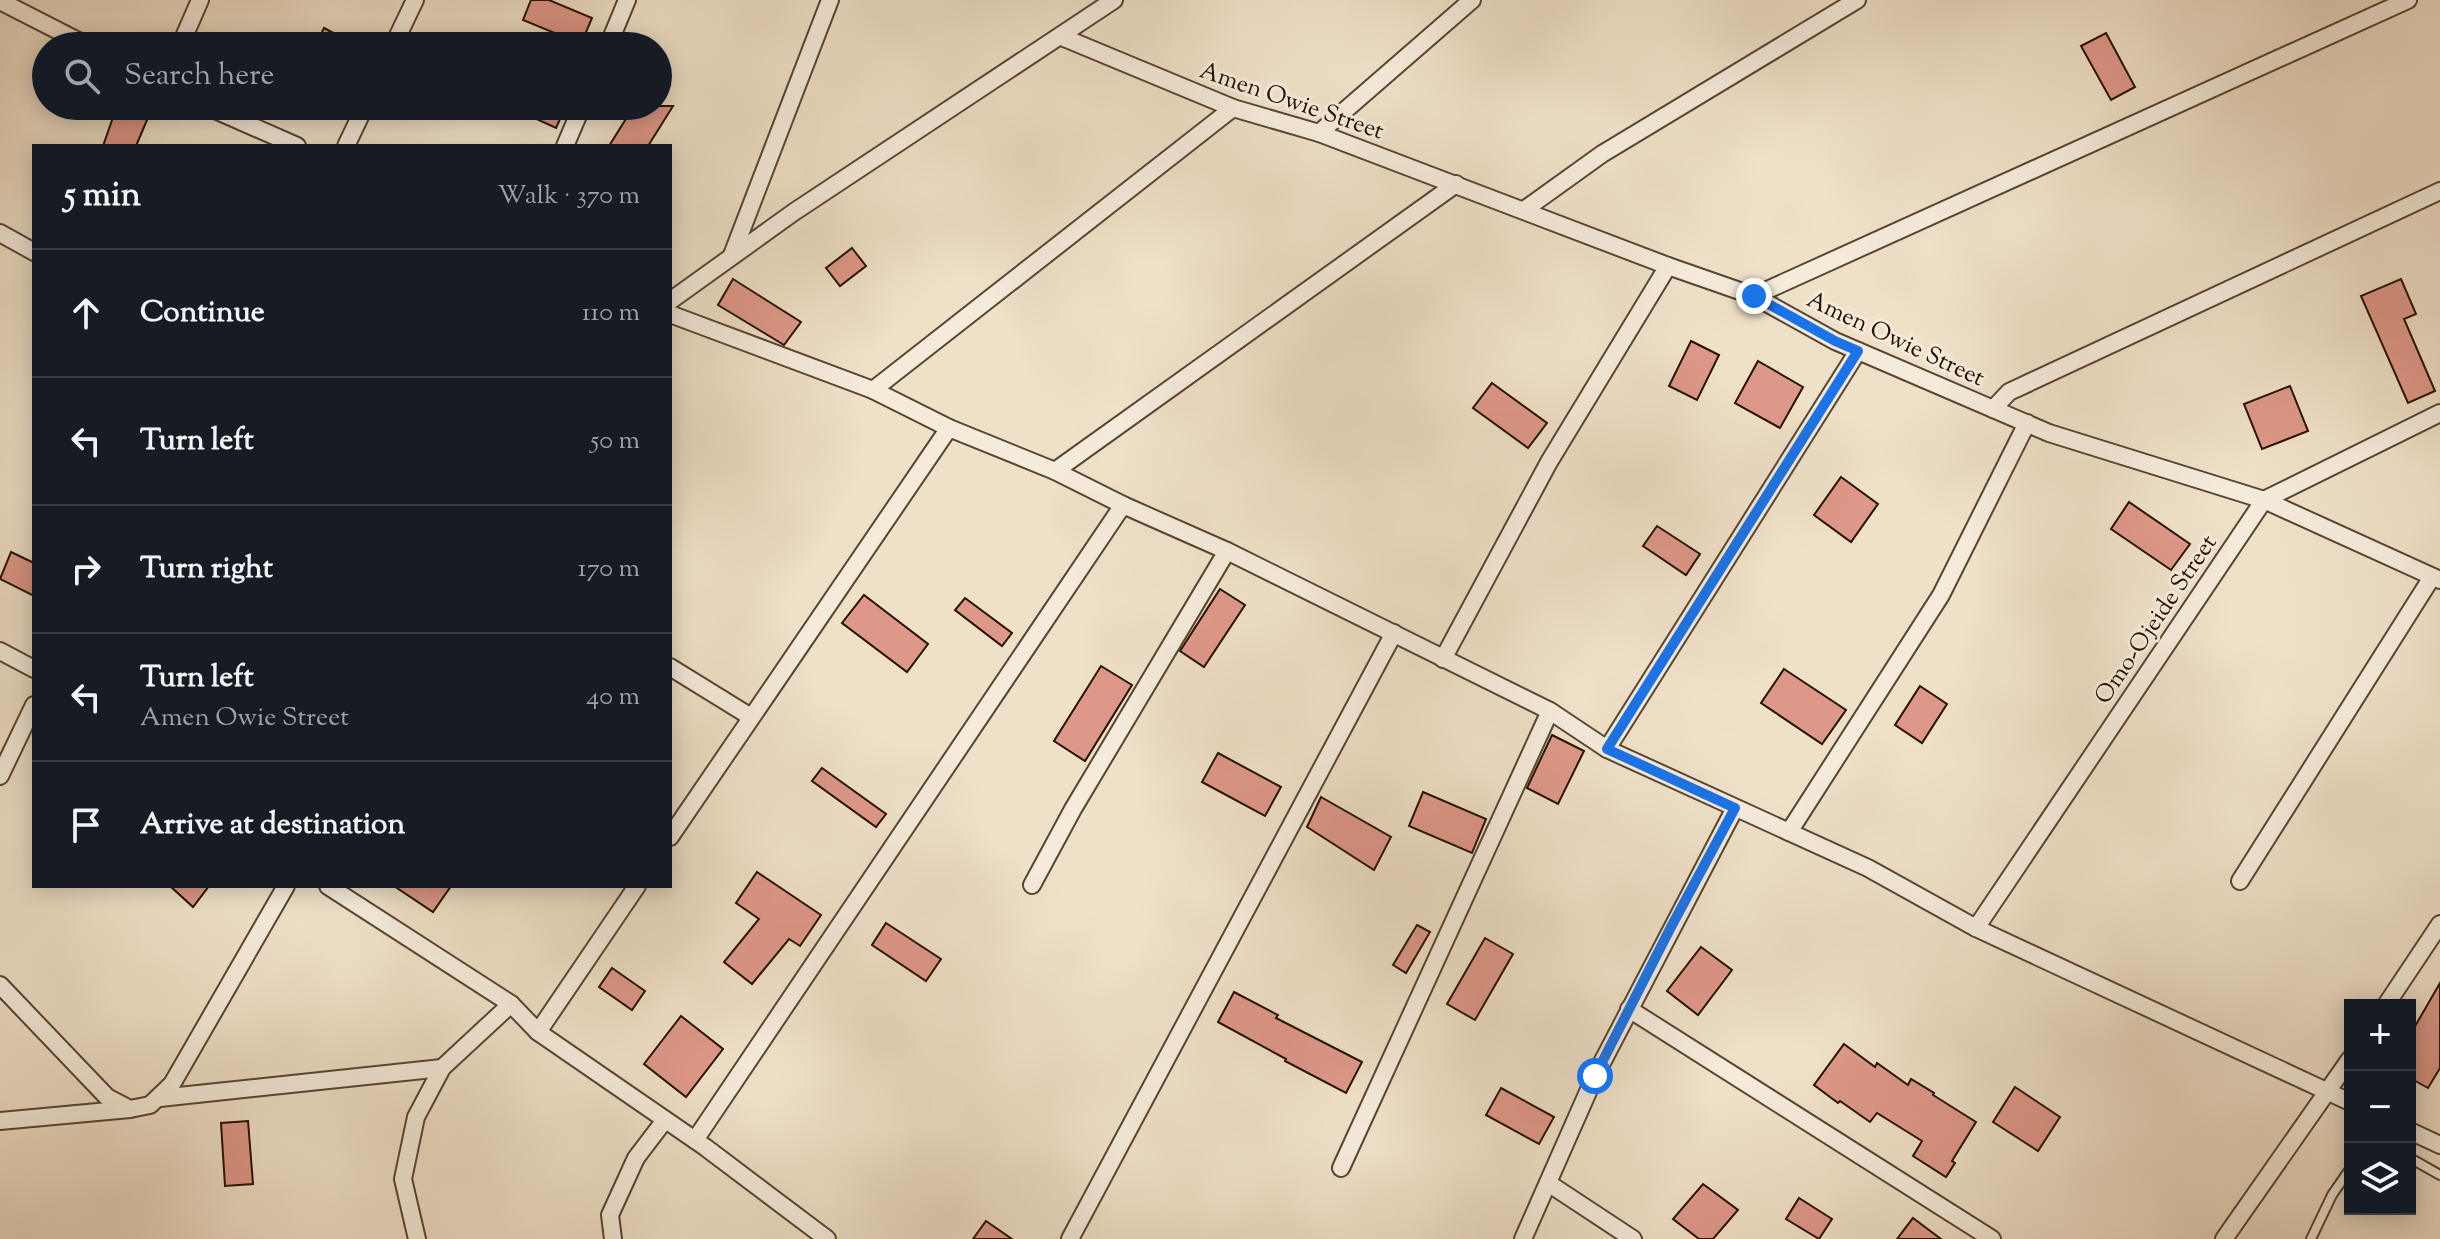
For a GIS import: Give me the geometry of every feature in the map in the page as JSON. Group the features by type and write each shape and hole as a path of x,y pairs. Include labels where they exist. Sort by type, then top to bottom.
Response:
{"street":[{"path":"186,32 200,0"},
{"path":"400,32 415,0"},
{"path":"614,32 627,0"},
{"path":"731,257 830,0"},
{"path":"672,300 794,212 1114,0"},
{"path":"1319,133 1472,0"},
{"path":"1524,210 1602,154 1857,0"},
{"path":"1754,296 2408,0"},
{"path":"0,1 61,32"},
{"name":"Amen Owie Street","path":"1062,37 1233,108 1319,133 1754,296 1835,341 2049,433 2264,500 2436,578"},
{"path":"873,390 1233,108"},
{"path":"237,120 291,144"},
{"path":"347,144 358,120"},
{"path":"566,144 576,120"},
{"path":"1055,471 1456,184"},
{"path":"1993,409 2009,392 2440,191"},
{"path":"0,233 32,251"},
{"path":"1443,659 1549,462 1668,266"},
{"path":"672,315 873,390 949,428 1055,471 1227,551 1550,711 1607,749 1868,868 1976,928 2344,1099"},
{"path":"1607,749 1858,351"},
{"name":"Omo-Ojeide Street","path":"1976,928 2264,500 2440,413"},
{"path":"1789,832 1941,595 2027,423"},
{"path":"672,834 949,428"},
{"path":"695,1140 1123,505"},
{"path":"1032,885 1081,796 1227,551"},
{"path":"2240,881 2436,578"},
{"path":"1070,1239 1394,633"},
{"path":"0,651 32,668"},
{"path":"672,668 751,717"},
{"path":"0,776 32,709"},
{"path":"1341,1168 1550,711"},
{"path":"1523,1239 1595,1076 1735,808"},
{"path":"0,1121 130,1109 150,1105 160,1098 172,1084 285,888"},
{"path":"331,888 511,1004 538,1032 695,1140 827,1239"},
{"path":"538,1032 636,888"},
{"path":"2390,999 2440,924"},
{"path":"0,985 107,1097 130,1109"},
{"path":"417,1239 403,1179 416,1117 442,1068 511,1004"},
{"path":"1629,1009 1992,1239"},
{"path":"160,1098 442,1068"},
{"path":"2224,1239 2344,1068"},
{"path":"613,1239 610,1215 636,1158 665,1120"},
{"path":"2416,1134 2440,1145"},
{"path":"1548,1183 1633,1239"}],"lane":[{"path":"2416,1161 2440,1175"},
{"path":"2311,1239 2344,1178"}],"building":[{"path":"531,0 549,0 592,18 586,32 552,32 523,20"},
{"path":"2106,33 2135,87 2111,100 2081,46"},
{"path":"112,120 147,120 137,144 104,144"},
{"path":"539,120 560,120 556,128"},
{"path":"625,120 664,120 649,144 610,144"},
{"path":"852,248 866,266 840,286 826,268"},
{"path":"733,279 801,322 784,345 718,305"},
{"path":"2401,279 2416,314 2404,319 2435,391 2408,403 2361,296"},
{"path":"1691,341 1719,355 1697,400 1669,386"},
{"path":"1758,361 1803,387 1780,428 1735,403"},
{"path":"1492,383 1547,423 1528,448 1473,408"},
{"path":"2290,386 2308,431 2262,449 2244,404"},
{"path":"1841,477 1878,504 1851,542 1814,515"},
{"path":"2129,502 2190,544 2171,570 2111,529"},
{"path":"1657,526 1700,554 1686,575 1643,546"},
{"path":"11,552 32,562 32,595 0,579"},
{"path":"1220,589 1245,605 1204,667 1180,651"},
{"path":"864,595 928,644 907,672 842,623"},
{"path":"965,598 1012,633 1002,646 955,610"},
{"path":"1101,666 1132,685 1085,761 1054,741"},
{"path":"1784,669 1846,710 1822,744 1761,703"},
{"path":"1920,686 1947,704 1922,743 1895,725"},
{"path":"1552,735 1584,751 1558,804 1527,788"},
{"path":"1218,753 1281,787 1265,816 1202,782"},
{"path":"822,768 886,814 876,827 812,781"},
{"path":"1423,792 1486,819 1472,853 1409,826"},
{"path":"1321,797 1391,837 1374,870 1307,827"},
{"path":"757,872 821,915 800,946 789,939 752,984 724,962 759,919 736,903"},
{"path":"172,888 207,888 193,907"},
{"path":"397,888 450,888 433,912"},
{"path":"886,923 941,959 926,981 872,945"},
{"path":"1417,925 1430,932 1406,973 1393,965"},
{"path":"1485,938 1513,954 1475,1020 1447,1004"},
{"path":"1701,947 1732,970 1698,1015 1667,991"},
{"path":"612,968 645,991 632,1010 599,987"},
{"path":"2440,983 2440,1068 2428,1088 2416,1081 2416,1025"},
{"path":"1234,992 1278,1015 1276,1018 1362,1062 1346,1093 1218,1022"},
{"path":"681,1016 723,1049 686,1097 644,1064"},
{"path":"1844,1044 1875,1067 1877,1063 1908,1085 1911,1079 1976,1122 1946,1177 1913,1156 1922,1141 1877,1113 1870,1122 1814,1085"},
{"path":"2015,1087 2060,1117 2038,1151 1993,1122"},
{"path":"1501,1088 1554,1117 1539,1144 1486,1115"},
{"path":"248,1121 253,1184 225,1186 221,1123"},
{"path":"1703,1184 1738,1210 1713,1239 1699,1239 1673,1219"},
{"path":"1799,1198 1832,1219 1819,1239 1786,1219"},
{"path":"1913,1218 1941,1239 1897,1239"},
{"path":"986,1221 1012,1239 973,1239"}],"route":[{"path":"1595,1076 1735,808 1607,749 1858,351 1754,296"}]}
